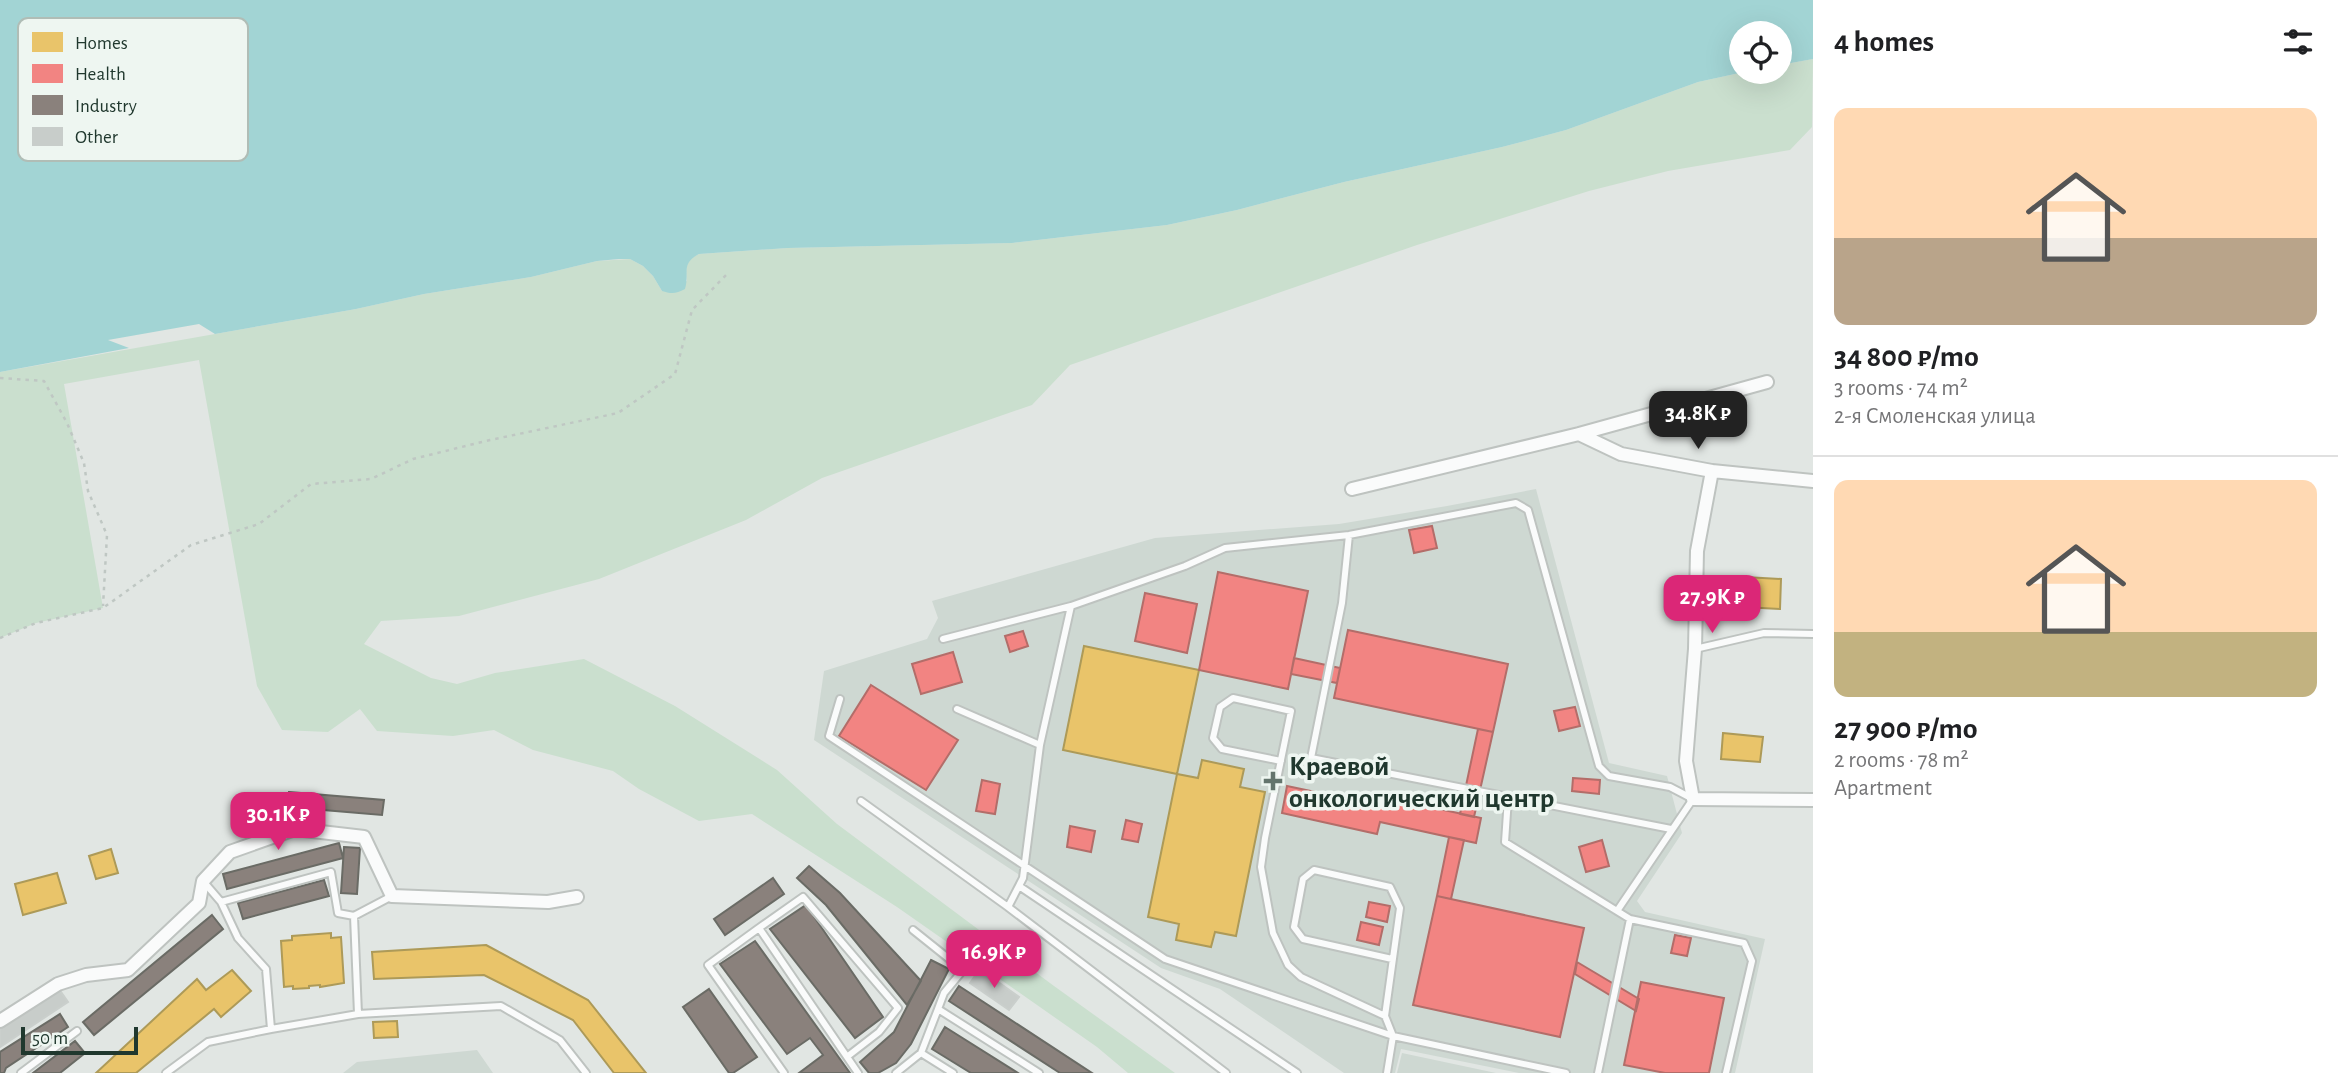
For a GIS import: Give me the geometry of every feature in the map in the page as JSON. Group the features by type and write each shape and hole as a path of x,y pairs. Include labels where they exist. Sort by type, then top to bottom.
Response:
{"street":[{"path":"1352,489 1579,434 1767,382"},
{"path":"1579,434 1621,454 1712,471 1813,481"},
{"path":"1712,471 1697,551 1695,649 1686,761 1692,799 1813,800"},
{"path":"0,1021 58,984 86,975 128,970 199,903 203,881 230,852 295,829 364,837 392,896 548,902 578,897"}],"lane":[{"path":"943,639 1071,606 1185,566 1225,548 1349,535 1516,503 1528,510 1599,766 1609,776 1670,787 1692,799 1617,911"},
{"path":"1349,535 1342,603 1311,758 1671,829"},
{"path":"1007,907 1023,878 1040,745 1071,606"},
{"path":"1695,649 1764,633 1813,634"},
{"path":"1281,761 1222,749 1213,738 1220,706 1233,698 1292,711 1261,867 1273,933 1288,965 1301,977 1385,1016"},
{"path":"839,699 829,736 1165,959 1393,1036 1566,1073"},
{"path":"957,709 1040,745"},
{"path":"1508,798 1505,842 1630,919 1744,943 1752,961 1726,1073"},
{"path":"861,801 1007,907 1226,1073"},
{"path":"1387,1073 1393,1036 1385,1016 1400,908 1390,887 1314,870 1303,879 1294,927 1303,939 1392,959"},
{"path":"221,902 331,872 338,913 354,916 392,896"},
{"path":"203,881 221,902 238,938 265,969 271,1029"},
{"path":"1018,886 1297,1073"},
{"path":"784,1073 708,965 803,897 898,1008 879,1032 848,1056"},
{"path":"354,916 358,1014"},
{"path":"1598,1073 1630,919"},
{"path":"759,928 858,1073"},
{"path":"895,1073 921,1053 944,993 963,970 913,930"},
{"path":"166,1073 208,1042 271,1029 358,1014 501,1006 560,1040 586,1073"},
{"path":"938,1009 1039,1073"},
{"path":"21,1073 77,1031"},
{"path":"921,1053 953,1073"}],"path":[{"path":"0,638 36,623 103,608 191,545 259,524 312,484 371,479 413,459 618,413 675,374 692,310 728,273"},
{"path":"0,377 44,380 67,423 84,463 89,491 107,535 103,608"}],"shaded area":[{"name":"Краевой онкологический центр","path":"1536,489 1609,763 1667,776 1682,833 1637,901 1645,912 1765,939 1735,1073 1519,1073 1401,1049 1395,1073 1344,1073 1220,989 1161,968 814,740 824,671 927,639 938,618 932,601 1155,538 1339,524"},
{"path":"477,1050 493,1073 343,1073 357,1062"},
{"path":"1402,1053 1496,1073 1397,1073"}],"green space":[{"path":"1813,59 1812,127 1790,150 1668,171 1589,191 1417,245 1070,365 1032,405 822,478 746,520 599,579 459,616 381,621 364,644 431,678 457,684 495,673 584,659 675,706 777,770 837,824 1175,1073 1128,1073 1097,1047 897,907 752,814 699,821 639,789 613,771 533,750 494,730 453,736 377,731 360,709 328,732 282,730 257,686 199,360 64,384 103,608 36,623 0,638 0,372 356,309 424,294 531,277 597,261 630,259 653,276 662,291 687,281 687,264 699,254 788,248 1012,243 1167,225 1566,130 1698,82 1729,75 1729,84 1792,84 1792,63"}],"water":[{"path":"0,0 1813,0 1813,59 1792,63 1792,21 1729,21 1729,75 1698,82 1566,130 1167,225 1012,243 788,248 699,254 688,265 685,289 674,293 662,291 643,266 630,259 597,261 531,277 424,294 215,334 199,324 108,340 129,348 0,372"}],"building: Homes":[{"path":"1745,577 1781,579 1780,609 1743,607"},
{"path":"1084,646 1199,670 1177,774 1063,750"},
{"path":"1723,733 1763,737 1760,762 1721,759"},
{"path":"1202,760 1244,769 1240,787 1265,792 1236,936 1215,932 1211,947 1176,940 1179,924 1148,917 1177,774 1198,778"},
{"path":"111,849 118,873 96,879 89,856"},
{"path":"57,873 66,903 23,915 15,884"},
{"path":"331,933 331,938 341,937 344,983 309,988 284,987 281,941 292,940 292,936"},
{"path":"486,945 588,1000 646,1073 614,1073 573,1020 484,975 374,979 372,952"},
{"path":"232,970 251,991 221,1017 214,1009 136,1073 96,1073 197,979 206,990"},
{"path":"397,1021 398,1037 374,1038 373,1022"}],"building: Health":[{"path":"1432,526 1437,548 1414,553 1409,530"},
{"path":"1218,572 1308,591 1288,689 1199,670"},
{"path":"1145,593 1197,604 1187,653 1135,641"},
{"path":"1348,630 1508,664 1493,732 1334,698"},
{"path":"1023,631 1028,646 1010,652 1005,636"},
{"path":"953,652 962,682 921,694 912,664"},
{"path":"1294,658 1340,668 1337,683 1291,674"},
{"path":"871,685 958,740 926,790 839,736"},
{"path":"1575,707 1580,726 1559,731 1554,711"},
{"path":"1478,729 1493,732 1474,817 1460,814"},
{"path":"1573,778 1600,780 1599,794 1572,791"},
{"path":"982,780 1000,784 995,814 976,811"},
{"path":"1287,786 1377,805 1379,796 1481,818 1476,843 1380,822 1377,834 1282,813"},
{"path":"1126,820 1142,824 1138,842 1122,839"},
{"path":"1070,826 1095,831 1091,852 1067,847"},
{"path":"1449,837 1464,840 1451,899 1437,896"},
{"path":"1602,840 1609,866 1586,872 1579,847"},
{"path":"1437,896 1584,928 1560,1037 1413,1005"},
{"path":"1369,902 1390,906 1387,922 1366,917"},
{"path":"1361,922 1383,927 1379,945 1357,940"},
{"path":"1675,935 1691,938 1687,956 1671,953"},
{"path":"1577,962 1639,999 1636,1011 1575,974"},
{"path":"1641,982 1724,998 1709,1073 1665,1073 1624,1065"}],"building: Industry":[{"path":"289,792 384,800 382,815 288,807"},
{"path":"339,843 343,858 227,889 223,874"},
{"path":"344,847 360,848 357,894 341,893"},
{"path":"809,866 840,893 921,981 907,1005 826,905 797,878"},
{"path":"773,878 784,894 725,935 714,919"},
{"path":"324,880 329,896 243,919 238,903"},
{"path":"806,905 883,1017 855,1038 770,929"},
{"path":"212,915 223,929 94,1035 83,1022"},
{"path":"755,941 850,1073 799,1073 823,1055 810,1038 787,1054 720,964"},
{"path":"931,960 949,969 911,1044 896,1063 878,1073 869,1073 860,1062 894,1032"},
{"path":"959,986 1092,1073 1060,1073 949,1001"},
{"path":"709,989 757,1057 733,1073 729,1073 683,1007"},
{"path":"60,1014 68,1027 6,1068 4,1073 0,1073 0,1052"},
{"path":"945,1027 1018,1073 971,1073 932,1049"},
{"path":"75,1041 85,1053 60,1073 33,1073"}],"building: Other":[{"path":"980,969 1019,997 1009,1010 970,983"},
{"path":"59,989 68,1002 0,1047 0,1027"}],"place":[{"name":"Краевой онкологический центр","path":"1273,781"}]}
